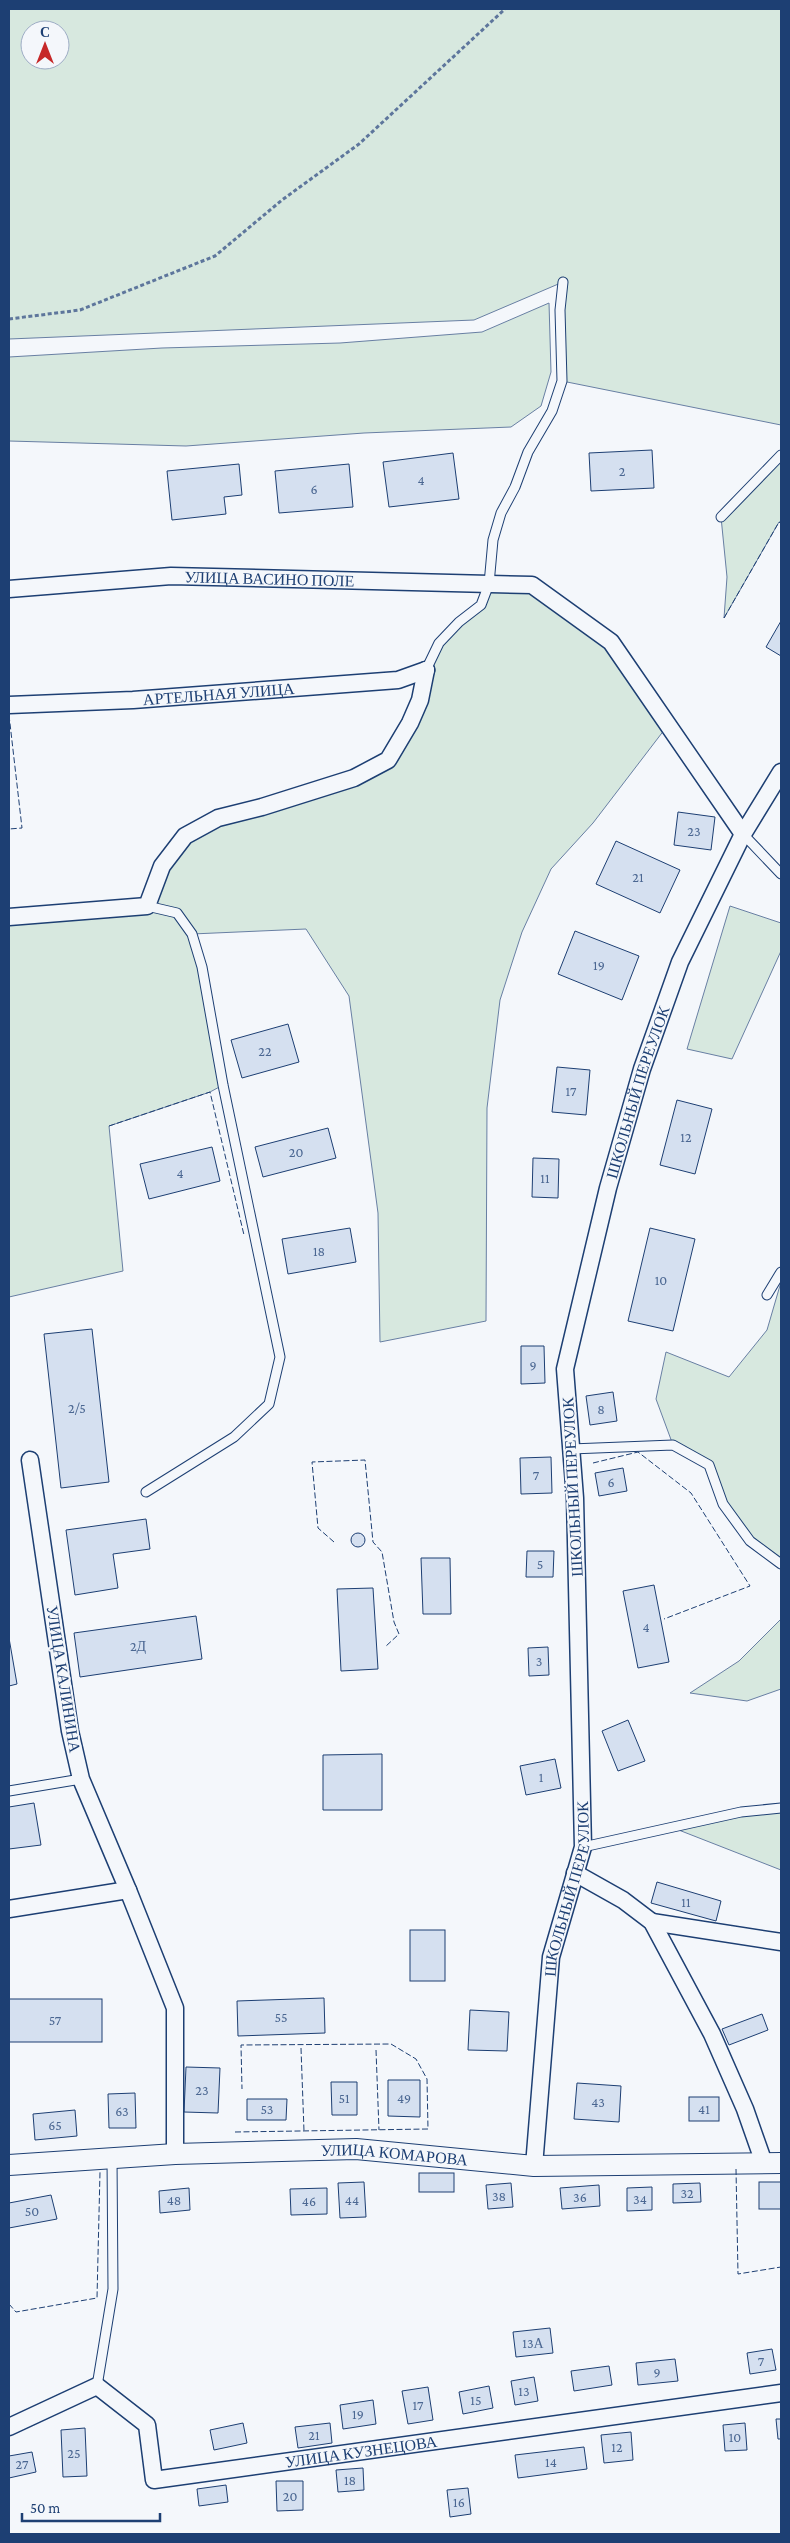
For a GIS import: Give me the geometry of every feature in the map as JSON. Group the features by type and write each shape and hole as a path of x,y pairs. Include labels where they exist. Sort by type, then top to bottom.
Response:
{"street":[{"name":"УЛИЦА ВАСИНО ПОЛЕ","path":"9,589 171,576 532,585 611,642 743,834"},
{"name":"АРТЕЛЬНАЯ УЛИЦА","path":"9,705 133,700 398,680 426,670"},
{"path":"9,917 148,906 162,866 185,836 218,818 262,807 354,778 388,760 410,723 420,700 426,670"},
{"name":"ШКОЛЬНЫЙ ПЕРЕУЛОК","path":"534,2166 551,1957 583,1847 576,1498 565,1369 608,1188 642,1069 680,962 743,834 781,772"},
{"name":"УЛИЦА КАЛИНИНА","path":"30,1460 70,1731 81,1779 175,2008 175,2154"},
{"path":"576,1873 623,1900 652,1922 712,2034 745,2109 773,2163"},
{"path":"9,1910 128,1890"},
{"path":"652,1922 781,1942"},
{"name":"УЛИЦА КОМАРОВА","path":"9,2165 175,2154 356,2149 534,2166 773,2163"},
{"path":"9,2427 97,2386"},
{"name":"УЛИЦА КУЗНЕЦОВА","path":"97,2386 147,2425 154,2480 781,2393"}],"lane":[{"path":"426,670 439,643 459,622 481,605 489,584 493,540 501,513 515,487 528,452 552,411 562,381 560,310 563,282"},
{"path":"721,517 781,455"},
{"path":"743,834 781,874"},
{"path":"146,1492 234,1437 269,1404 280,1356 225,1094 202,968 192,934 177,913 148,906"},
{"path":"767,1295 781,1272"},
{"path":"571,1449 673,1445 709,1465 723,1504 750,1540 781,1564"},
{"path":"9,1791 81,1779"},
{"path":"583,1847 741,1812 781,1808"},
{"path":"97,2386 113,2289 112,2158"}],"path":[{"path":"9,319 80,310 215,256 282,200 359,144 505,9"}],"shaded area":[{"path":"9,9 781,9 781,425 562,381 563,282 474,320 9,339"},
{"path":"549,303 551,372 541,406 511,427 364,433 186,446 9,441 9,357 162,348 340,343 482,332"},
{"path":"781,455 781,523 779,522 724,618 727,577 721,517"},
{"path":"489,584 532,585 611,642 668,725 593,823 551,869 522,932 500,1000 487,1108 486,1321 380,1342 378,1213 349,996 306,929 192,934 223,1085 210,1092 109,1126 123,1271 9,1297 9,917 147,906 185,836 388,760 439,643 481,605"},
{"path":"730,906 781,923 781,951 732,1059 687,1049"},
{"path":"781,1282 781,1564 750,1541 723,1504 709,1465 673,1445 656,1399 666,1352 729,1377 767,1330"},
{"path":"781,1619 781,1689 747,1701 690,1693 739,1661"},
{"path":"781,1808 781,1870 671,1827"}],"building":[{"path":"652,450 654,488 591,491 589,453"},
{"path":"453,453 459,499 389,507 383,462"},
{"path":"239,464 242,495 224,497 226,514 172,520 167,471"},
{"path":"349,464 353,507 279,513 275,471"},
{"path":"781,621 781,656 766,647"},
{"path":"678,812 715,817 711,850 674,845"},
{"path":"616,841 680,870 660,913 596,884"},
{"path":"575,931 639,956 622,1000 558,974"},
{"path":"288,1024 299,1062 242,1078 231,1040"},
{"path":"557,1067 590,1070 586,1115 552,1112"},
{"path":"677,1100 712,1109 695,1174 660,1165"},
{"path":"328,1128 336,1158 263,1177 255,1147"},
{"path":"212,1147 220,1181 149,1199 140,1164"},
{"path":"533,1158 559,1159 558,1198 532,1197"},
{"path":"350,1228 356,1262 288,1274 282,1239"},
{"path":"650,1228 695,1239 673,1331 628,1321"},
{"path":"92,1329 109,1482 61,1488 44,1334"},
{"path":"521,1346 544,1346 545,1383 521,1384"},
{"path":"613,1392 617,1421 590,1425 586,1396"},
{"path":"551,1457 552,1493 521,1494 520,1458"},
{"path":"623,1468 627,1491 599,1496 595,1473"},
{"path":"146,1519 150,1549 113,1554 118,1588 75,1595 66,1530"},
{"path":"358,1533 363,1535 365,1540 363,1545 358,1547 353,1545 351,1540 353,1535"},
{"path":"527,1551 554,1551 553,1577 526,1577"},
{"path":"421,1558 450,1558 451,1614 423,1614"},
{"path":"654,1585 669,1662 638,1668 623,1591"},
{"path":"373,1588 378,1669 341,1671 337,1589"},
{"path":"196,1616 202,1659 80,1677 74,1633"},
{"path":"9,1638 17,1684 9,1686"},
{"path":"548,1647 549,1675 529,1676 528,1648"},
{"path":"628,1720 645,1761 618,1771 602,1731"},
{"path":"382,1754 382,1810 323,1810 323,1755"},
{"path":"555,1759 561,1788 526,1795 520,1766"},
{"path":"34,1803 41,1845 9,1849 9,1807"},
{"path":"657,1882 721,1901 716,1921 651,1903"},
{"path":"410,1930 445,1930 445,1981 410,1981"},
{"path":"324,1998 325,2033 238,2036 237,2001"},
{"path":"9,1999 102,1999 102,2042 9,2042"},
{"path":"470,2010 509,2012 507,2051 468,2050"},
{"path":"762,2014 768,2030 729,2045 722,2029"},
{"path":"186,2067 220,2068 218,2113 184,2112"},
{"path":"388,2080 420,2080 420,2117 388,2116"},
{"path":"331,2082 357,2082 357,2115 332,2115"},
{"path":"577,2083 621,2086 619,2122 574,2119"},
{"path":"135,2093 136,2128 109,2128 108,2094"},
{"path":"689,2097 719,2097 719,2121 689,2121"},
{"path":"247,2099 287,2099 286,2120 247,2120"},
{"path":"75,2110 77,2136 35,2140 33,2114"},
{"path":"419,2173 454,2173 454,2192 419,2192"},
{"path":"364,2182 366,2217 340,2218 338,2183"},
{"path":"759,2182 781,2182 781,2209 759,2209"},
{"path":"511,2183 513,2207 488,2209 486,2185"},
{"path":"700,2183 701,2202 673,2203 673,2184"},
{"path":"599,2185 600,2206 562,2209 560,2188"},
{"path":"652,2187 652,2210 627,2211 627,2188"},
{"path":"189,2188 190,2210 160,2213 159,2191"},
{"path":"327,2188 327,2214 291,2215 290,2189"},
{"path":"51,2195 57,2219 9,2228 9,2203"},
{"path":"550,2328 553,2353 516,2357 513,2332"},
{"path":"772,2349 776,2370 750,2374 747,2353"},
{"path":"675,2359 678,2381 638,2385 636,2363"},
{"path":"609,2366 612,2385 574,2391 571,2371"},
{"path":"534,2377 538,2401 515,2405 511,2381"},
{"path":"489,2386 493,2408 463,2414 459,2392"},
{"path":"428,2387 433,2420 408,2424 402,2391"},
{"path":"373,2400 376,2424 343,2429 340,2405"},
{"path":"776,2419 781,2419 781,2439 778,2439"},
{"path":"243,2423 247,2443 214,2450 210,2430"},
{"path":"330,2423 332,2443 298,2448 295,2427"},
{"path":"745,2423 747,2450 725,2451 723,2425"},
{"path":"85,2428 87,2476 63,2477 61,2430"},
{"path":"631,2432 633,2460 604,2463 601,2435"},
{"path":"584,2447 587,2469 518,2478 515,2455"},
{"path":"32,2452 36,2472 9,2478 9,2456"},
{"path":"363,2468 364,2490 338,2492 336,2470"},
{"path":"276,2481 303,2481 303,2510 277,2511"},
{"path":"226,2485 228,2502 199,2506 197,2489"},
{"path":"468,2488 471,2514 450,2517 447,2490"}],"fence":[{"path":"724,618 779,522 781,523"},
{"path":"9,715 22,828 9,829"},
{"path":"109,1126 210,1092 244,1235"},
{"path":"593,1463 638,1452 691,1493 750,1586 664,1619"},
{"path":"334,1542 318,1528 312,1462 365,1460 373,1542 382,1552 394,1622 399,1634 385,1647"},
{"path":"235,2132 428,2129 427,2079 416,2059 391,2044 241,2045 242,2089"},
{"path":"301,2048 304,2131"},
{"path":"376,2050 379,2130"},
{"path":"736,2169 738,2274 781,2267"},
{"path":"9,2304 16,2312 97,2298 100,2172"}]}
